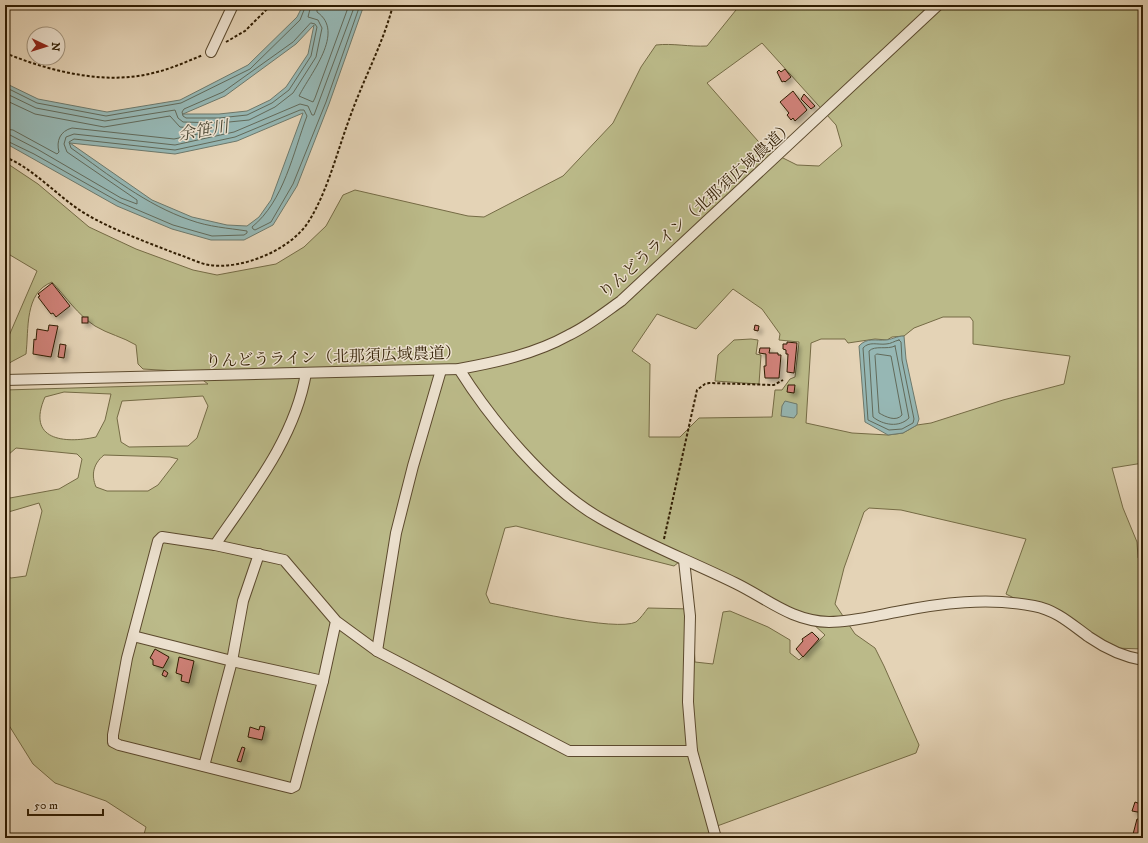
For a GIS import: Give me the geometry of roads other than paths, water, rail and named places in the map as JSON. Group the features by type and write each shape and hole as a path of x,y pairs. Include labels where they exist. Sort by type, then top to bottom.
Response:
{"street":[{"path":"211,52 232,5"},
{"name":"りんどうライン（北那須広域農道）","path":"5,380 458,370 514,358 546,346 591,322 621,301 938,5"},
{"path":"377,651 396,533 413,466 441,370"},
{"path":"458,370 480,403 557,488 598,517 684,560 750,590 787,612 803,619 840,621 938,604 954,603 1000,602 1034,606 1062,617 1095,641 1117,652 1143,660"},
{"path":"215,545 270,465 295,416 303,391 306,373"},
{"path":"336,621 323,681 295,786 291,788 119,745 113,742 113,735 133,636 158,541 162,537 215,545 284,560 336,621 377,651 569,751 692,751"},
{"path":"204,766 232,661 243,600 259,554"},
{"path":"684,560 690,616 688,702 692,751 716,838"},
{"path":"133,636 232,661 323,681"}],"water":[{"name":"余笹川","path":"303,5 364,5 329,104 297,186 273,225 244,240 211,240 172,229 117,206 5,143 5,83 38,99 107,112 180,100 248,65 297,17","holes":["314,25 308,54 286,87 270,100 247,111 219,114 183,114 225,96 296,44","303,113 271,200 259,217 247,226 227,225 192,217 152,200 70,143 175,154 237,141"]},
{"path":"904,336 906,359 919,419 917,425 903,433 888,435 865,422 859,346 868,340 888,340"},
{"path":"785,401 797,404 797,414 794,418 781,416 782,406"}]}
